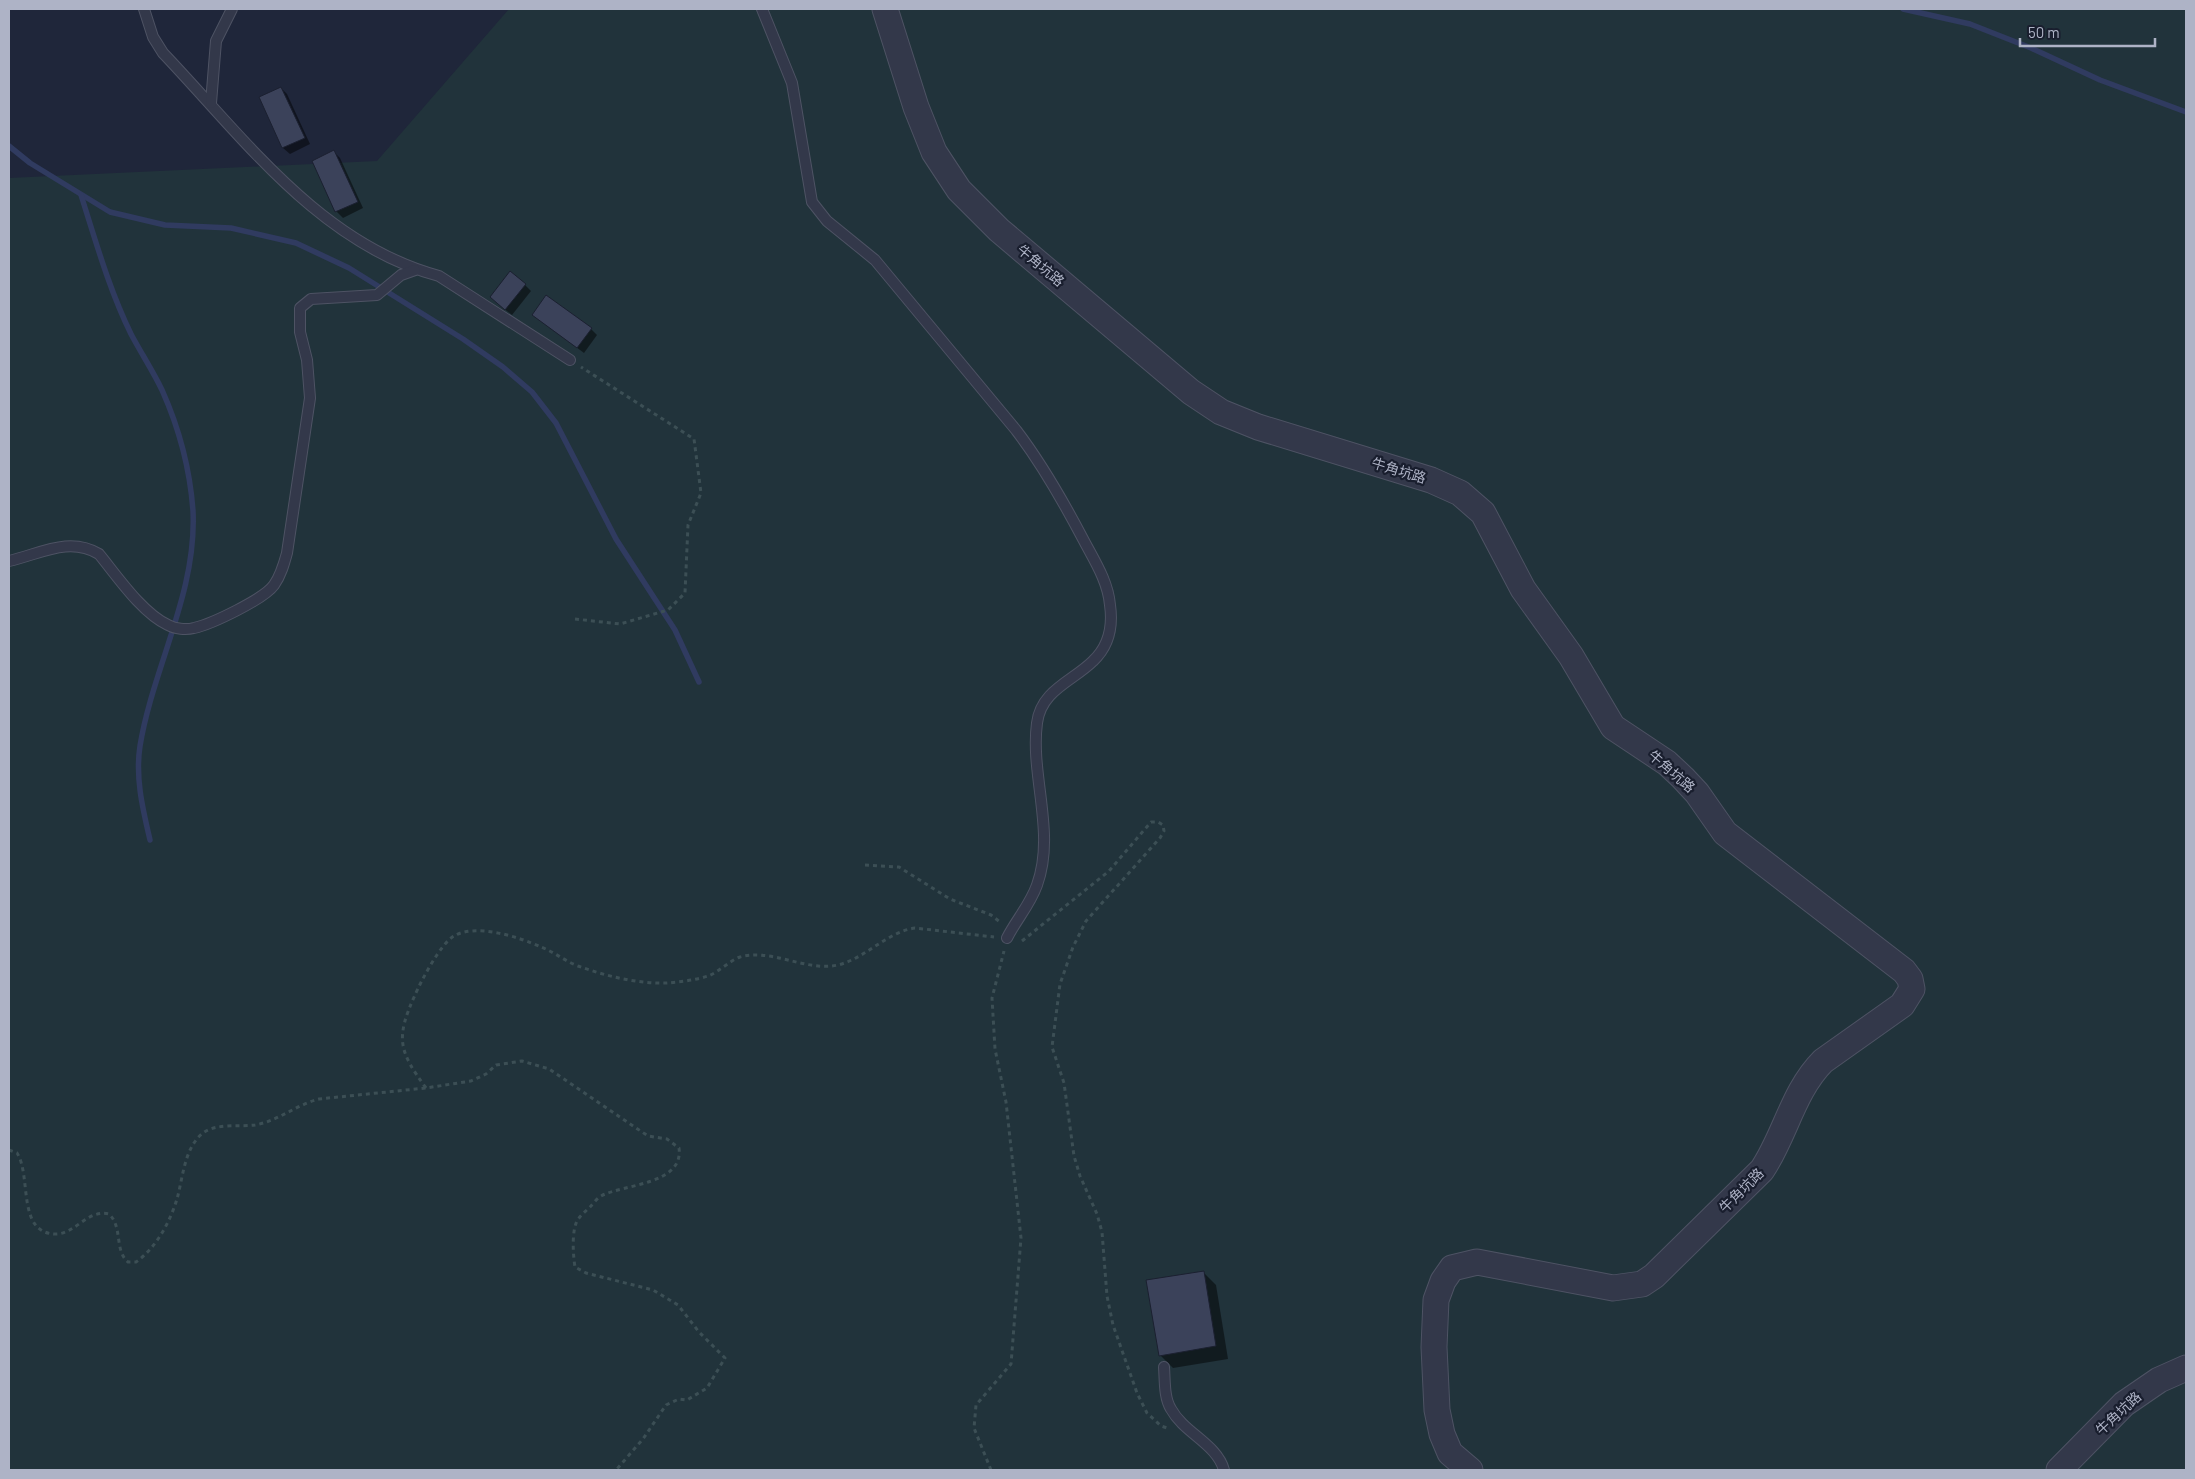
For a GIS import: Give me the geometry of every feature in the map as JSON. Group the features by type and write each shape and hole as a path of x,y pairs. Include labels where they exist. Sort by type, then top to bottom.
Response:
{"street":[{"name":"牛角坑路","path":"885,9 916,107 934,152 959,190 999,230 1191,392 1221,412 1258,427 1432,480 1460,494 1483,514 1523,589 1571,656 1613,726 1667,763 1683,778 1698,793 1725,833 1904,971 1910,979 1912,989 1902,1005 1823,1061 1813,1071 1805,1082 1772,1154 1762,1170 1654,1276 1642,1284 1613,1288 1477,1262 1452,1268 1443,1280 1436,1300 1434,1347 1438,1410 1442,1434 1450,1453 1470,1470"},
{"name":"牛角坑路","path":"2059,1470 2124,1404 2159,1380 2186,1368"}],"lane":[{"path":"144,9 153,37 163,53 254,151 327,220 415,270 439,276 570,360"},
{"path":"211,103 216,41 232,9"},
{"path":"762,9 792,83 812,202 827,221 875,260 1016,430 1036,457 1063,501 1104,581 1110,605 1111,621 1111,630 1106,644 1093,661 1055,689 1040,712 1036,724 1044,831 1042,864 1038,885 1009,934"},
{"path":"9,561 66,545 87,547 98,554 152,614 168,626 184,630 195,628 232,612 262,595 274,586 281,573 287,553 310,398 307,360 300,332 300,308 305,302 316,298 377,295 401,276 415,270"},
{"path":"1164,1367 1170,1408 1198,1440 1213,1450 1224,1470"}],"path":[{"path":"570,360 694,439 701,493 688,525 685,593 668,610 620,624 575,619"},
{"path":"1017,945 1108,871 1151,822 1158,822 1163,825 1164,831 1160,838 1086,921 1073,947 1060,984 1052,1047 1064,1083 1074,1156 1080,1176 1097,1214 1102,1232 1107,1296 1113,1325 1137,1393 1147,1413 1161,1426 1198,1440"},
{"path":"865,865 899,867 950,899 991,915 1009,934"},
{"path":"426,1088 407,1062 401,1043 404,1018 431,965 452,936 470,930 506,934 541,946 576,965 618,979 666,983 708,976 740,957 763,956 818,966 837,965 857,957 903,930 915,928 1009,934"},
{"path":"991,1470 974,1428 976,1405 1011,1364 1021,1238 1006,1102 995,1049 992,998 1009,934"},
{"path":"1002,958 1009,952"},
{"path":"9,1150 17,1153 22,1160 29,1214 40,1230 47,1234 61,1233 94,1214 109,1214 116,1220 122,1258 128,1262 136,1262 144,1257 158,1239 168,1220 177,1200 184,1166 194,1143 204,1133 214,1128 266,1122 305,1103 319,1099 426,1088 471,1080 486,1074 496,1065 522,1061 542,1066 648,1136 668,1139 679,1148 680,1156 673,1167 644,1185 619,1190 599,1197 577,1219 573,1242 575,1267 586,1273 653,1290 678,1305 699,1332 725,1358 707,1388 687,1400 679,1399 666,1405 643,1439 616,1470"}],"shaded area":[{"path":"509,9 2186,9 2186,1470 9,1470 9,178 377,161"}],"building":[{"path":"281,87 305,138 282,148 259,97"},
{"path":"334,150 358,202 335,212 312,161"},
{"path":"510,271 526,284 505,310 490,297"},
{"path":"546,295 592,328 577,348 532,315"},
{"path":"1204,1271 1216,1346 1159,1356 1146,1280"}],"waterway":[{"path":"1903,9 1970,24 2031,48 2100,80 2186,112"},
{"path":"9,146 30,163 110,212 165,225 231,228 296,243 349,268 463,339 503,367 532,392 556,423 616,539 675,630 699,682"},
{"path":"81,195 116,300 131,334 162,390 174,419 183,449 192,495 192,541 188,571 173,630 154,687 140,746 139,782 142,806 150,840"}]}
